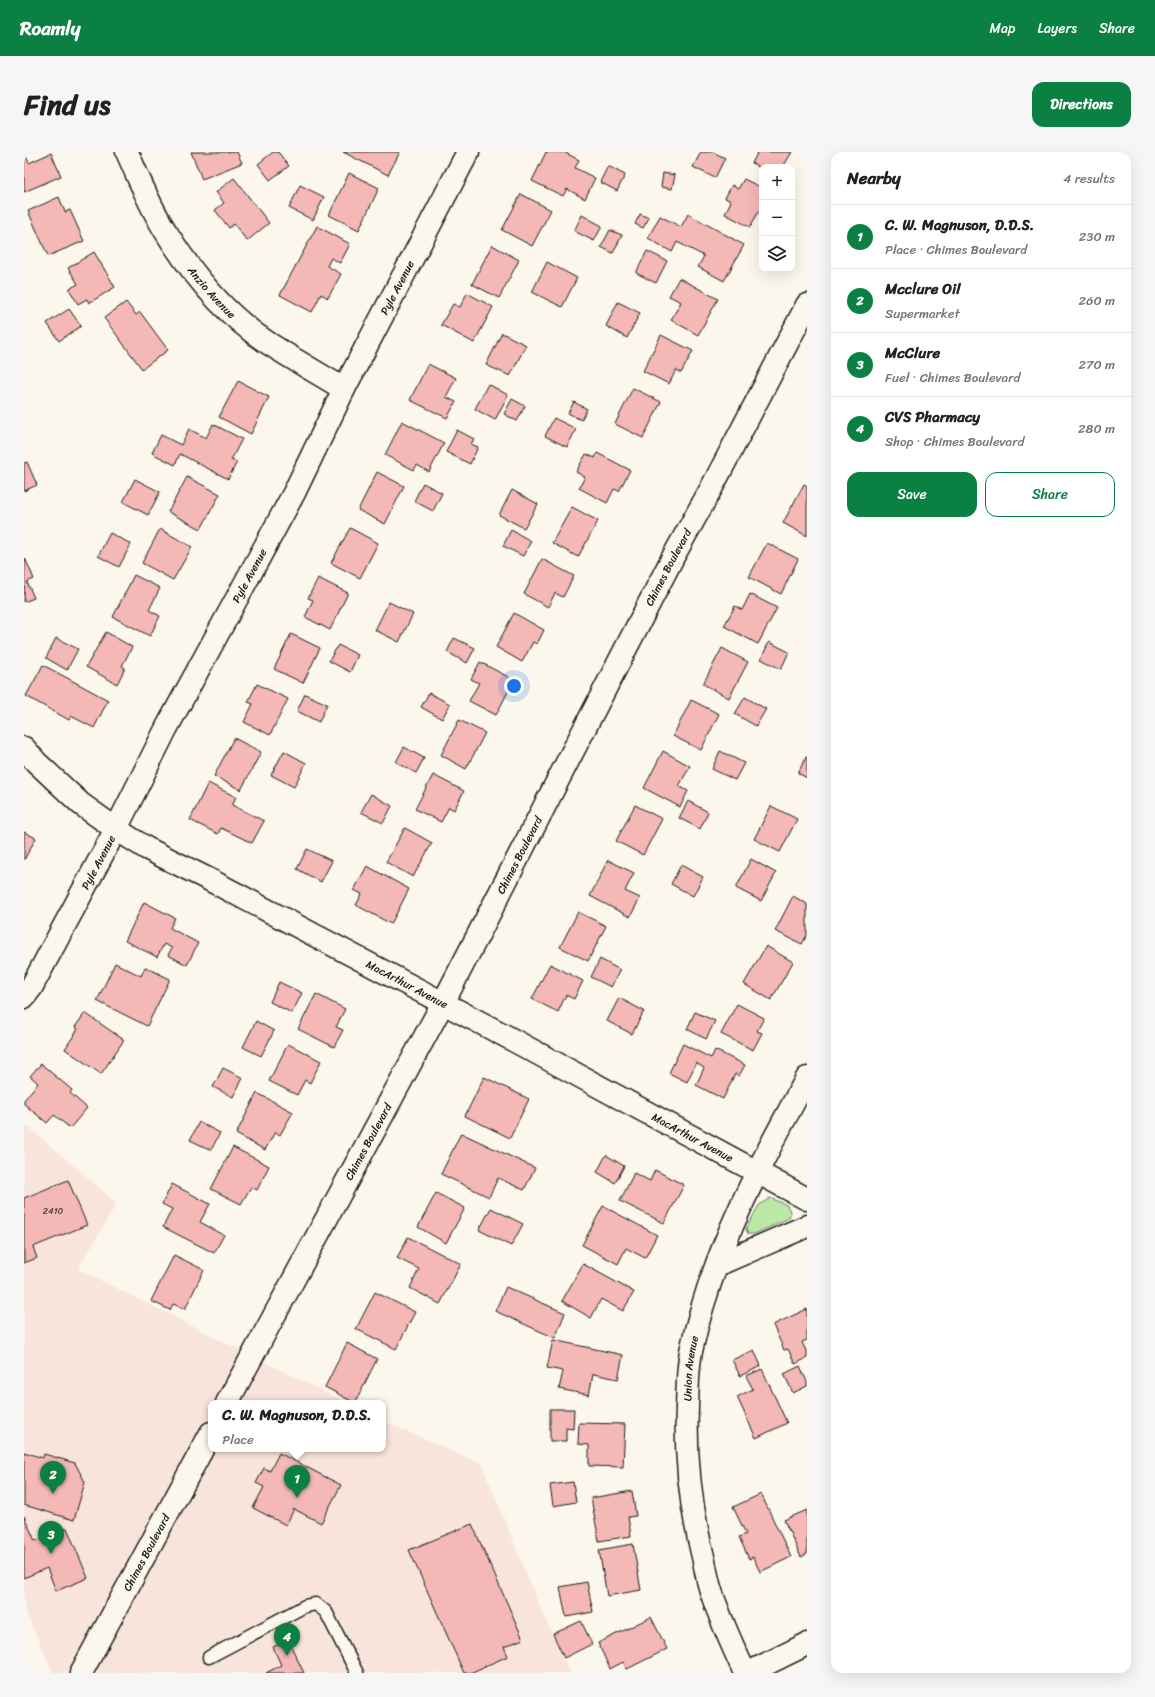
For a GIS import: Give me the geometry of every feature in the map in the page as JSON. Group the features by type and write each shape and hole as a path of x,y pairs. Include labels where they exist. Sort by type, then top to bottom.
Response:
{"street":[{"name":"Anzio Avenue","path":"127,152 148,200 166,232 213,295 235,317 267,343 344,388"},
{"name":"Pyle Avenue","path":"24,997 31,988 116,829 170,722 294,492 344,388 468,152"},
{"name":"Chimes Boulevard","path":"229,1400 443,1003 670,564 806,308"},
{"name":"MacArthur Avenue","path":"24,748 36,762 81,804 146,848 208,879 443,1003 758,1171 807,1199"},
{"name":"Union Avenue","path":"745,1673 729,1639 712,1593 694,1519 689,1479 686,1434 691,1349 701,1311 717,1265 745,1196 807,1078"},
{"path":"717,1265 807,1226"},
{"name":"Chimes Boulevard","path":"81,1673 208,1439"},
{"path":"748,1673 807,1644"}],"lane":[{"path":"209,1657 305,1606 316,1604 326,1612 357,1673"}],"shaded area":[{"path":"24,1123 117,1203 78,1269 341,1400 208,1400 208,1452 386,1452 386,1422 482,1464 532,1588 570,1673 53,1673 24,1608"}],"green space":[{"path":"770,1198 787,1205 790,1211 789,1218 754,1234 748,1234 746,1229 759,1205"}],"building":[{"path":"24,152 29,163 51,153 61,176 24,192"},
{"path":"191,152 237,152 242,163 202,179"},
{"path":"273,152 278,152 289,166 270,180 258,164"},
{"path":"343,152 400,152 388,175"},
{"path":"546,152 564,152 579,160 575,168 595,178 585,199 567,189 563,196 532,181"},
{"path":"701,152 713,152 725,158 715,178 693,167"},
{"path":"758,152 792,152 785,164 759,164 759,167 752,163"},
{"path":"608,166 625,175 617,191 600,182"},
{"path":"349,173 379,188 359,230 329,215"},
{"path":"663,173 675,175 672,189 661,187"},
{"path":"234,178 269,223 247,241 234,224 229,228 215,210 224,203 216,192"},
{"path":"744,179 759,186 759,211 750,227 725,214 731,201 725,198 732,185 738,189"},
{"path":"300,185 324,197 313,220 289,208"},
{"path":"521,194 551,210 532,246 502,230"},
{"path":"59,197 65,212 70,210 84,241 48,256 28,211"},
{"path":"640,214 649,218 643,228 635,224"},
{"path":"688,214 744,245 724,281 698,267 704,256 677,242 672,252 648,238 660,216 681,227"},
{"path":"582,215 602,226 594,241 574,231"},
{"path":"317,226 350,244 340,263 331,258 327,266 341,274 328,298 321,294 312,312 280,295"},
{"path":"610,230 622,235 613,253 601,247"},
{"path":"492,245 519,260 499,298 472,284"},
{"path":"647,251 667,261 656,283 636,273"},
{"path":"94,252 115,287 89,303 87,299 78,304 69,289 78,284 68,268"},
{"path":"547,262 577,278 562,307 532,292"},
{"path":"679,278 718,299 698,335 671,320 681,302 669,296"},
{"path":"467,293 493,307 474,343 441,325 453,304 460,307"},
{"path":"126,302 136,315 140,312 168,350 142,369 104,318"},
{"path":"618,302 640,313 627,338 606,326"},
{"path":"69,309 81,326 59,341 47,323"},
{"path":"502,333 526,345 510,376 486,365"},
{"path":"661,335 693,351 681,373 676,370 669,384 643,371"},
{"path":"428,364 456,378 446,397 456,402 447,418 410,400"},
{"path":"238,381 269,397 251,434 219,417"},
{"path":"488,384 508,395 495,420 475,409"},
{"path":"633,388 661,402 643,438 615,424"},
{"path":"512,399 525,406 517,421 504,414"},
{"path":"574,402 587,409 581,420 568,413"},
{"path":"554,418 576,429 567,447 545,436"},
{"path":"402,421 444,443 429,472 417,465 414,470 385,455"},
{"path":"213,424 242,439 231,460 237,462 228,479 180,454 175,465 152,453 161,435 181,445 189,429 206,438"},
{"path":"457,430 474,439 471,444 478,447 470,464 446,452"},
{"path":"597,453 630,470 619,491 614,489 607,503 579,488 585,477 576,472 586,454 595,458"},
{"path":"27,462 37,485 24,491 24,463"},
{"path":"377,472 404,486 385,524 358,510"},
{"path":"187,477 220,494 201,529 168,512"},
{"path":"135,479 160,492 148,515 123,502"},
{"path":"423,483 442,493 433,511 414,501"},
{"path":"804,484 807,486 807,536 783,523"},
{"path":"512,490 538,504 524,528 499,515"},
{"path":"572,507 598,521 578,557 552,543"},
{"path":"350,528 378,543 360,578 331,563"},
{"path":"160,529 192,547 173,580 142,563"},
{"path":"511,530 531,541 523,556 503,546"},
{"path":"110,533 131,544 119,567 98,556"},
{"path":"767,543 798,559 781,594 749,577"},
{"path":"25,558 34,579 27,582 34,598 24,602"},
{"path":"542,559 574,576 563,597 555,593 548,607 524,594"},
{"path":"134,575 160,588 149,610 160,616 150,636 113,617"},
{"path":"318,578 348,593 330,630 305,617 313,600 308,598"},
{"path":"750,594 777,608 758,644 724,626 735,606 742,610"},
{"path":"389,602 413,614 399,642 375,630"},
{"path":"514,613 544,630 537,644 533,642 522,662 496,647"},
{"path":"106,632 132,647 122,666 125,668 117,684 86,667"},
{"path":"291,634 320,648 303,683 274,669"},
{"path":"56,638 78,649 67,670 46,658"},
{"path":"454,638 475,648 467,663 447,652"},
{"path":"769,642 789,652 781,669 761,659"},
{"path":"338,645 358,655 350,672 329,661"},
{"path":"722,648 748,662 729,698 703,684"},
{"path":"480,662 514,680 496,715 469,701 479,683 471,679"},
{"path":"43,665 108,700 94,728 71,716 69,720 26,696"},
{"path":"257,684 288,699 270,735 244,722 253,704 248,702"},
{"path":"429,693 450,704 442,719 421,707"},
{"path":"305,694 327,704 319,722 297,711"},
{"path":"745,697 766,709 756,726 735,714"},
{"path":"691,700 719,714 701,750 673,736"},
{"path":"459,720 485,733 466,769 441,755"},
{"path":"234,738 261,752 241,790 214,776"},
{"path":"404,747 424,758 416,773 396,762"},
{"path":"284,751 306,763 294,787 271,775"},
{"path":"663,751 690,766 679,786 688,791 680,807 644,788"},
{"path":"720,751 744,763 735,780 712,769"},
{"path":"807,757 807,778 798,773"},
{"path":"433,775 464,791 454,810 449,807 441,822 415,809"},
{"path":"208,783 236,797 232,805 264,821 252,843 221,828 218,834 190,820"},
{"path":"371,794 392,806 383,823 361,812"},
{"path":"688,801 708,812 700,829 679,818"},
{"path":"635,805 662,819 643,855 616,841"},
{"path":"771,806 797,819 780,852 754,839"},
{"path":"405,828 432,843 413,877 386,862"},
{"path":"24,832 36,838 24,860"},
{"path":"307,849 332,861 321,882 297,869"},
{"path":"751,859 776,873 761,901 736,888"},
{"path":"608,860 634,873 625,891 640,898 630,917 590,896"},
{"path":"681,865 703,877 693,896 671,884"},
{"path":"367,866 409,889 391,924 356,905 362,894 354,890"},
{"path":"793,896 807,904 807,935 802,944 775,931"},
{"path":"144,902 175,918 170,928 198,943 187,965 168,955 172,948 164,944 157,957 125,941"},
{"path":"578,912 606,926 588,961 560,947"},
{"path":"766,946 793,962 771,1000 744,984"},
{"path":"600,959 620,970 611,987 591,977"},
{"path":"115,963 141,976 145,967 170,979 147,1026 97,1001"},
{"path":"550,964 583,981 574,999 566,995 558,1012 532,999"},
{"path":"279,982 302,993 292,1013 270,1002"},
{"path":"316,994 345,1009 336,1027 343,1030 334,1047 298,1029"},
{"path":"619,998 644,1011 632,1034 607,1021"},
{"path":"737,1004 764,1018 757,1031 762,1033 753,1050 721,1034"},
{"path":"695,1012 715,1021 706,1039 687,1029"},
{"path":"85,1013 124,1040 101,1074 65,1049 78,1029 75,1027"},
{"path":"256,1021 274,1031 261,1056 243,1047"},
{"path":"288,1044 321,1061 310,1083 305,1080 297,1095 269,1081"},
{"path":"683,1044 711,1058 715,1050 745,1065 739,1076 735,1074 723,1099 696,1085 704,1068 696,1063 687,1082 669,1073"},
{"path":"41,1064 72,1090 70,1093 87,1108 70,1128 54,1115 47,1123 24,1104 24,1100 38,1083 30,1076"},
{"path":"223,1068 243,1078 233,1097 213,1087"},
{"path":"484,1077 529,1099 510,1138 465,1116"},
{"path":"257,1093 293,1112 280,1135 275,1132 265,1150 236,1134"},
{"path":"199,1122 220,1133 211,1150 190,1140"},
{"path":"461,1133 535,1168 524,1190 498,1178 489,1197 441,1174"},
{"path":"233,1147 269,1166 257,1190 251,1187 241,1204 211,1189"},
{"path":"606,1155 624,1166 615,1183 597,1172"},
{"path":"655,1170 684,1185 664,1223 620,1201 634,1173 650,1181"},
{"path":"68,1180 87,1225 33,1247 37,1258 24,1263 24,1198"},
{"path":"172,1184 210,1204 200,1222 224,1235 214,1253 163,1227 172,1209 162,1204"},
{"path":"436,1193 465,1208 446,1243 418,1227"},
{"path":"603,1206 657,1235 645,1258 626,1248 618,1264 582,1245"},
{"path":"491,1208 523,1224 511,1246 479,1230"},
{"path":"408,1237 461,1264 440,1304 410,1288 419,1269 397,1258"},
{"path":"174,1255 204,1270 185,1309 173,1304 170,1310 151,1301"},
{"path":"583,1264 634,1292 623,1311 601,1299 591,1318 562,1301"},
{"path":"506,1287 565,1313 555,1338 495,1311"},
{"path":"375,1292 415,1312 396,1349 356,1329"},
{"path":"807,1309 807,1340 802,1342 807,1353 807,1358 795,1364 788,1349 784,1350 773,1325"},
{"path":"553,1340 623,1355 618,1379 593,1374 589,1395 559,1389 563,1371 547,1368"},
{"path":"347,1343 377,1359 356,1400 349,1400 325,1387"},
{"path":"754,1350 761,1366 740,1376 732,1360"},
{"path":"800,1366 807,1382 807,1386 793,1393 784,1374"},
{"path":"762,1369 787,1423 756,1438 737,1397 753,1389 746,1376"},
{"path":"550,1409 574,1409 573,1429 566,1428 566,1441 550,1441"},
{"path":"579,1423 625,1424 623,1467 589,1466 589,1445 578,1444"},
{"path":"24,1452 43,1458 44,1454 75,1463 85,1482 74,1520 24,1505"},
{"path":"279,1453 341,1485 321,1523 294,1509 286,1525 253,1508 264,1487 256,1483 264,1468 270,1471"},
{"path":"573,1482 576,1502 553,1506 550,1485"},
{"path":"632,1491 636,1516 628,1517 631,1536 599,1541 591,1498"},
{"path":"761,1494 791,1557 760,1572 753,1557 749,1559 739,1537 746,1534 733,1507"},
{"path":"807,1510 807,1554 801,1557 784,1520"},
{"path":"24,1516 35,1541 67,1528 88,1578 56,1591 47,1568 24,1578"},
{"path":"472,1524 523,1639 504,1647 508,1656 470,1673 464,1673 409,1550"},
{"path":"633,1544 641,1590 607,1596 599,1550"},
{"path":"587,1582 593,1612 566,1617 560,1587"},
{"path":"651,1617 667,1649 627,1669 623,1662 610,1669 598,1643"},
{"path":"581,1621 592,1644 564,1658 553,1634"},
{"path":"288,1640 304,1673 266,1673 281,1665 273,1647"}],"place":[{"name":"Mcclure Oil","path":"53,1494"},
{"name":"C. W. Magnuson, D.D.S.","path":"297,1498"},
{"name":"McClure","path":"51,1554"},
{"name":"CVS Pharmacy","path":"287,1656"}]}
